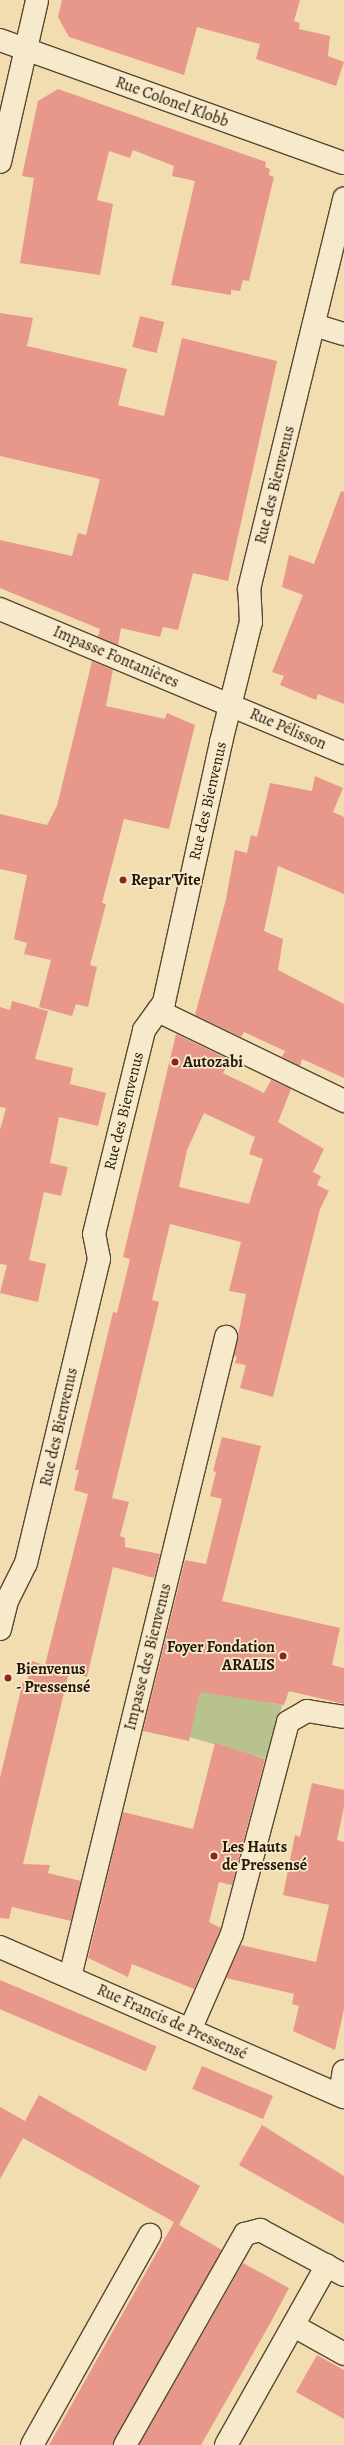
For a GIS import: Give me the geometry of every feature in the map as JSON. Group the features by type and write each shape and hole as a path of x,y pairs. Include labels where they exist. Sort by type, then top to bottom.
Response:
{"street":[{"path":"0,162 37,0"},
{"name":"Rue Colonel Klobb","path":"0,40 344,163"},
{"name":"Rue des Bienvenus","path":"0,1628 7,1601 26,1563 99,1259 94,1234 144,1030 164,1002 251,622 249,589 344,198"},
{"path":"314,325 344,334"},
{"name":"Impasse Fontanières","path":"0,609 231,705"},
{"name":"Rue Pélisson","path":"231,705 344,753"},
{"path":"158,1011 344,1101"},
{"name":"Impasse des Bienvenus","path":"70,1977 226,1337"},
{"path":"190,2030 232,1934 288,1722 306,1711 344,1717"},
{"name":"Rue Francis de Pressensé","path":"0,1947 342,2096"},
{"path":"342,2096 344,2071"},
{"path":"125,2445 245,2234 260,2230 336,2270 294,2326 226,2445"},
{"path":"32,2445 150,2236"},
{"path":"294,2326 344,2354"}],"green space":[{"path":"200,1690 282,1705 267,1759 189,1737"}],"building":[{"path":"62,0 300,0 294,21 300,23 299,29 330,36 328,56 344,62 336,86 256,59 260,44 197,27 184,75 69,37 58,17"},
{"path":"58,89 266,162 265,167 270,169 269,175 274,177 249,281 243,280 240,291 231,290 231,295 171,285 195,181 172,176 174,166 133,150 130,158 109,151 97,200 113,204 100,275 20,263 34,178 22,176 38,101"},
{"path":"0,313 33,318 27,346 127,369 118,405 164,416 182,338 277,361 228,581 193,573 178,630 163,627 160,637 121,628 118,645 98,637 100,629 0,588 0,540 72,556 78,533 86,535 100,479 0,456"},
{"path":"140,316 164,322 157,353 132,347"},
{"path":"341,491 344,492 344,704 318,694 316,700 280,685 284,676 272,672 303,595 282,587 289,555 314,564"},
{"path":"92,661 113,670 106,706 165,719 167,713 195,725 169,829 124,819 102,903 106,904 90,965 97,967 88,1007 76,1004 72,1016 39,1007 51,960 24,954 27,943 14,939 27,875 0,869 0,814 47,825 57,806"},
{"path":"315,776 343,788 333,812 344,817 344,894 278,866 264,931 283,939 278,970 344,1004 344,1078 302,1059 300,1066 282,1057 285,1051 244,1032 241,1037 195,1015 226,899 235,850 247,853 251,835 257,837 270,783 312,791"},
{"path":"12,1001 48,1011 35,1059 73,1068 70,1084 106,1093 98,1126 59,1117 50,1163 68,1167 61,1196 44,1192 29,1260 46,1264 38,1302 0,1293 7,1265 0,1264 0,1130 6,1108 0,1107 0,1007 10,1010"},
{"path":"176,1034 230,1060 223,1073 264,1093 271,1080 291,1089 278,1122 324,1149 313,1172 321,1176 317,1185 329,1191 320,1209 273,1397 240,1388 246,1365 235,1363 237,1357 234,1356 246,1294 229,1291 241,1242 170,1224 152,1300 159,1302 112,1498 129,1502 120,1536 125,1538 125,1547 160,1554 154,1578 113,1567 87,1677 69,1672 23,1864 50,1865 48,1873 81,1881 71,1921 12,1907 9,1919 0,1918 0,1778 23,1681 27,1682 32,1661 45,1665 88,1494 74,1490 79,1470 75,1470 113,1312 117,1313 130,1259 123,1257","holes":["204,1113 255,1137 249,1154 263,1159 249,1204 179,1187 187,1150"]},
{"path":"222,1437 261,1446 222,1601 340,1628 332,1665 344,1668 344,1704 289,1691 284,1705 200,1692 189,1741 143,1731 185,1560 206,1564 222,1499 210,1496 216,1472 213,1471"},
{"path":"215,1743 265,1759 232,1885 219,1882 209,1922 221,1928 194,1989 132,1964 128,1977 88,1958 123,1812 193,1829"},
{"path":"312,1783 344,1790 344,1807 337,1840 344,1842 344,2009 335,2050 293,2031 299,2006 292,2004 294,1994 226,1978 241,1945 316,1962 329,1905 283,1895 295,1835 300,1837"},
{"path":"0,1980 156,2046 146,2071 0,2009"},
{"path":"202,2066 273,2096 263,2119 192,2089"},
{"path":"39,2095 200,2186 179,2225 222,2250 113,2445 49,2445 174,2222 23,2138 0,2179 0,2107 25,2121"},
{"path":"262,2125 344,2176 344,2224 239,2165"},
{"path":"243,2263 289,2288 201,2445 139,2445"},
{"path":"317,2355 344,2370 344,2419 296,2392"}],"place":[{"name":"Repar'Vite","path":"123,880"},
{"name":"Autozabi","path":"175,1062"},
{"name":"Foyer Fondation ARALIS","path":"283,1656"},
{"name":"Bienvenus - Pressensé","path":"8,1678"},
{"name":"Les Hauts de Pressensé","path":"214,1856"}]}
